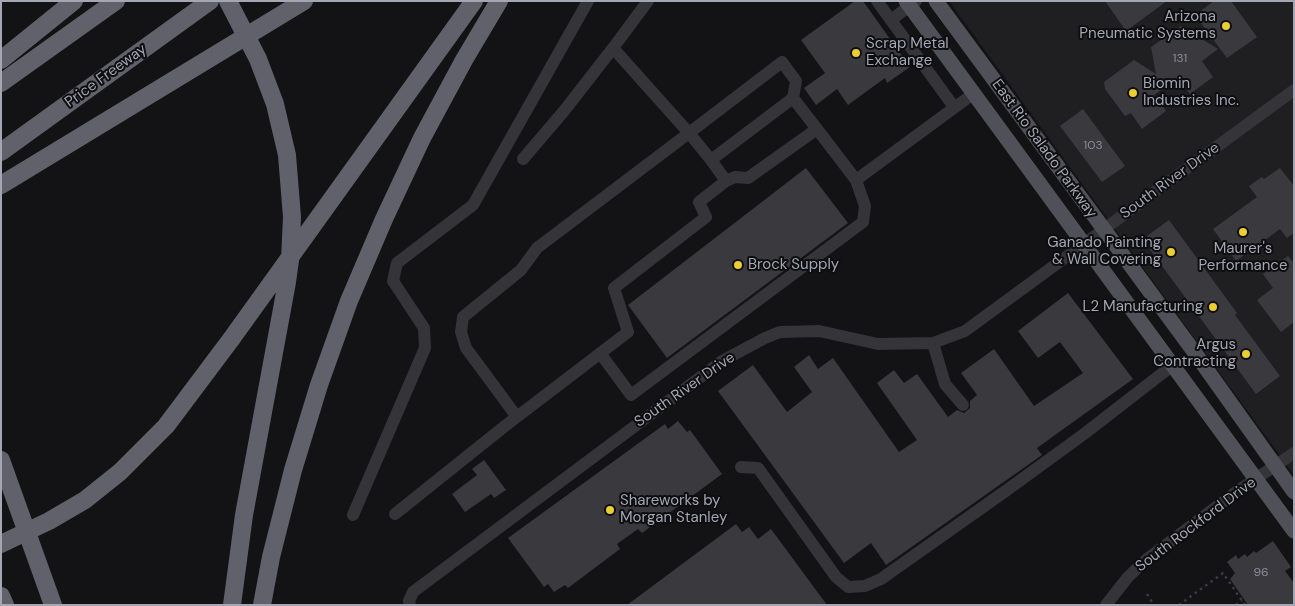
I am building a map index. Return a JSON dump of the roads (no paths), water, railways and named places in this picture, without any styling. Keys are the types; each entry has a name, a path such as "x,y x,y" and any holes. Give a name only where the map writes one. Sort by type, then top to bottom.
{"highway":[{"path":"1,60 74,1"},
{"path":"1,82 116,1"},
{"name":"Price Freeway","path":"1,152 210,1"},
{"path":"228,1 258,59 275,104 286,156 292,217 287,282 248,489 232,605"},
{"path":"1,185 304,1"},
{"path":"1,544 29,532 72,508 120,472 155,439 232,338 474,1"},
{"path":"262,605 271,557 293,470 319,386 353,293 384,219 422,138 464,60 499,1"},
{"path":"1,460 53,605"},
{"path":"1,596 5,605"}],"main road":[{"name":"East Rio Salado Parkway","path":"936,1 1195,353 1294,492"},
{"name":"East Rio Salado Parkway","path":"911,3 974,94 1294,531"}],"street":[{"path":"353,515 425,348 424,328 393,281 397,263 473,205 588,1"},
{"path":"523,159 564,111 648,1"},
{"path":"877,1 954,107"},
{"path":"891,20 911,3"},
{"path":"612,48 690,133 726,181"},
{"path":"517,417 466,348 461,332 463,317 521,270 537,248 782,62 796,80 793,98 710,160"},
{"name":"South River Drive","path":"410,603 413,592 722,361 780,332 819,331 878,344 933,343 965,331 997,310 1084,243 1294,90"},
{"path":"856,180 974,94"},
{"path":"600,354 631,395 863,222 864,206 856,180 793,98"},
{"path":"395,514 628,332 614,288 706,218 699,202 735,176 748,178 817,128"},
{"path":"933,343 945,384 963,405"},
{"path":"741,467 758,468 836,577 848,587 865,586 881,579 1007,490 1084,434 1173,365"},
{"name":"South Rockford Drive","path":"1106,605 1128,577 1147,559 1236,492 1294,453"}],"place":[{"name":"Arizona Pneumatic Systems","path":"1226,26"},
{"name":"Scrap Metal Exchange","path":"856,53"},
{"name":"Biomin Industries Inc.","path":"1133,93"},
{"name":"Maurer's Performance","path":"1243,232"},
{"name":"Ganado Painting & Wall Covering","path":"1171,252"},
{"name":"Brock Supply","path":"738,265"},
{"name":"L2 Manufacturing","path":"1213,307"},
{"name":"Argus Contracting","path":"1246,354"},
{"name":"Shareworks by Morgan Stanley","path":"610,510"}]}
